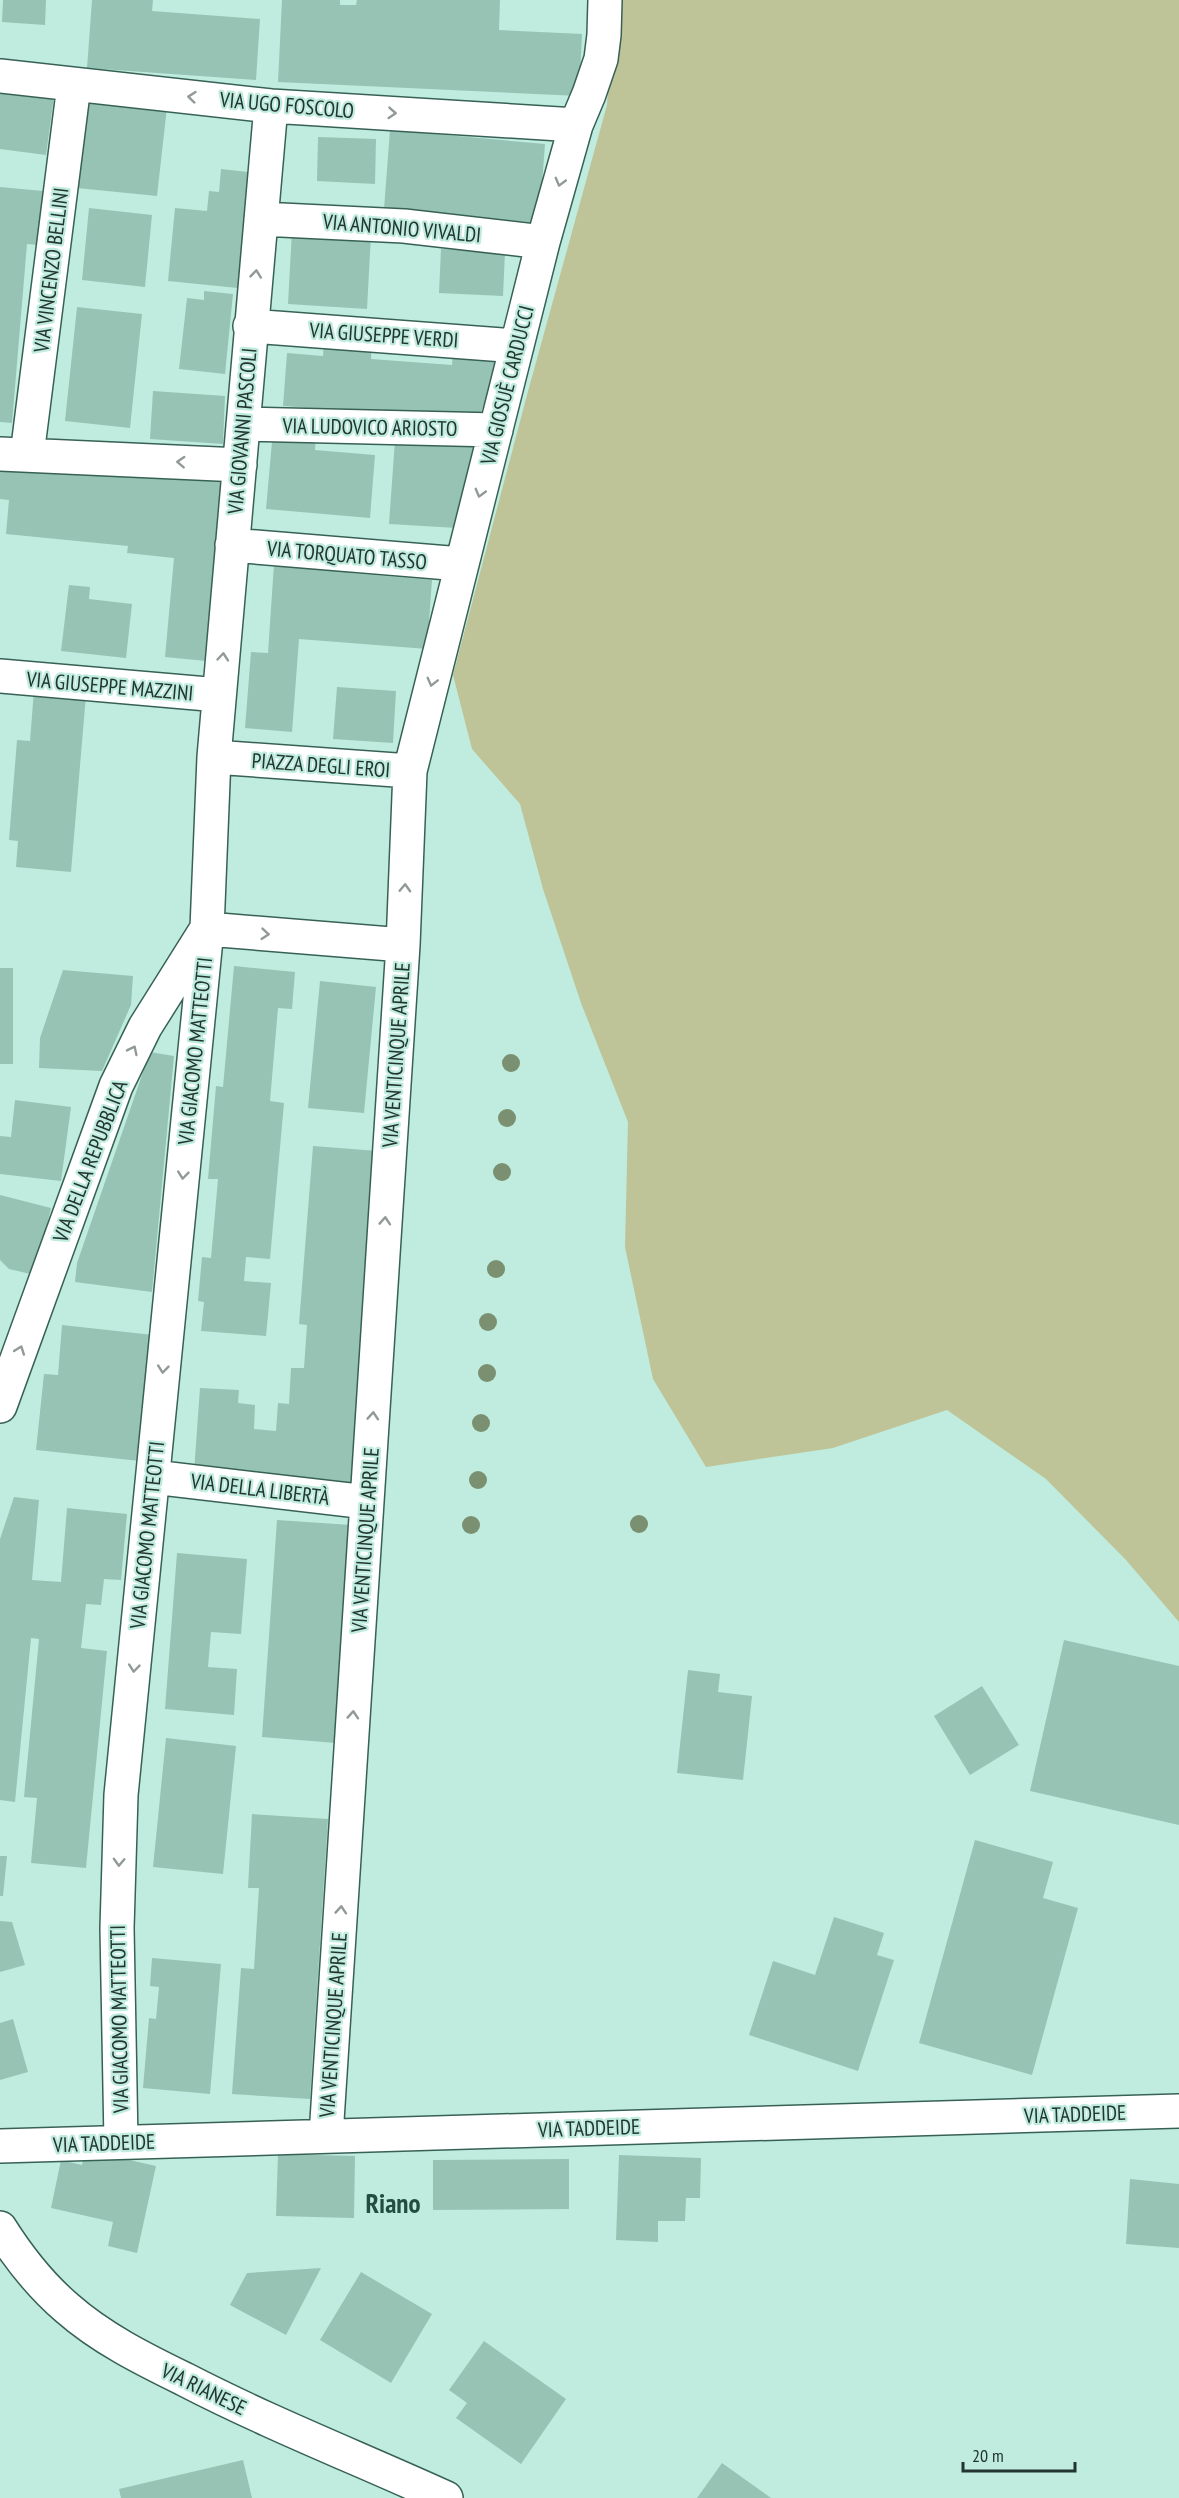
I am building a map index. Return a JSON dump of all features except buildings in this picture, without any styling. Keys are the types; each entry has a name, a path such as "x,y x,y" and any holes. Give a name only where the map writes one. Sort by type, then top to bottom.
{"street":[{"name":"VIA GIOSUÈ CARDUCCI","path":"410,771 543,242 576,125 601,59 605,0"},
{"name":"VIA UGO FOSCOLO","path":"0,76 271,106 576,125"},
{"name":"VIA VINCENZO BELLINI","path":"14,454 74,85"},
{"name":"VIA GIOVANNI PASCOLI","path":"214,757 271,106"},
{"name":"VIA ANTONIO VIVALDI","path":"261,219 404,226 543,242"},
{"name":"VIA GIUSEPPE VERDI","path":"250,326 517,346"},
{"name":"VIA LUDOVICO ARIOSTO","path":"243,424 496,430"},
{"path":"14,454 240,465"},
{"name":"VIA TORQUATO TASSO","path":"232,545 461,564"},
{"name":"VIA GIUSEPPE MAZZINI","path":"0,676 219,695"},
{"path":"214,757 207,929 403,945"},
{"name":"PIAZZA DEGLI EROI","path":"214,757 410,771 403,945"},
{"name":"VIA DELLA REPUBBLICA","path":"0,1406 116,1086 145,1027 207,929"},
{"name":"VIA GIACOMO MATTEOTTI","path":"121,2142 117,1928 120,1817 207,929"},
{"name":"VIA VENTICINQUE APRILE","path":"326,2136 403,945"},
{"name":"VIA DELLA LIBERTÀ","path":"153,1477 367,1502"},
{"name":"VIA TADDEIDE","path":"0,2146 1179,2111"},
{"name":"VIA RIANESE","path":"0,2228 27,2267 52,2295 81,2320 108,2338 219,2397 446,2498"}],"green space":[{"path":"613,0 1179,0 1179,1622 1126,1560 1046,1479 947,1410 833,1448 706,1467 653,1379 625,1247 628,1122 581,1003 543,889 520,804 472,749 453,675 607,105"}],"district":[{"name":"Riano","path":"393,2203"}]}
